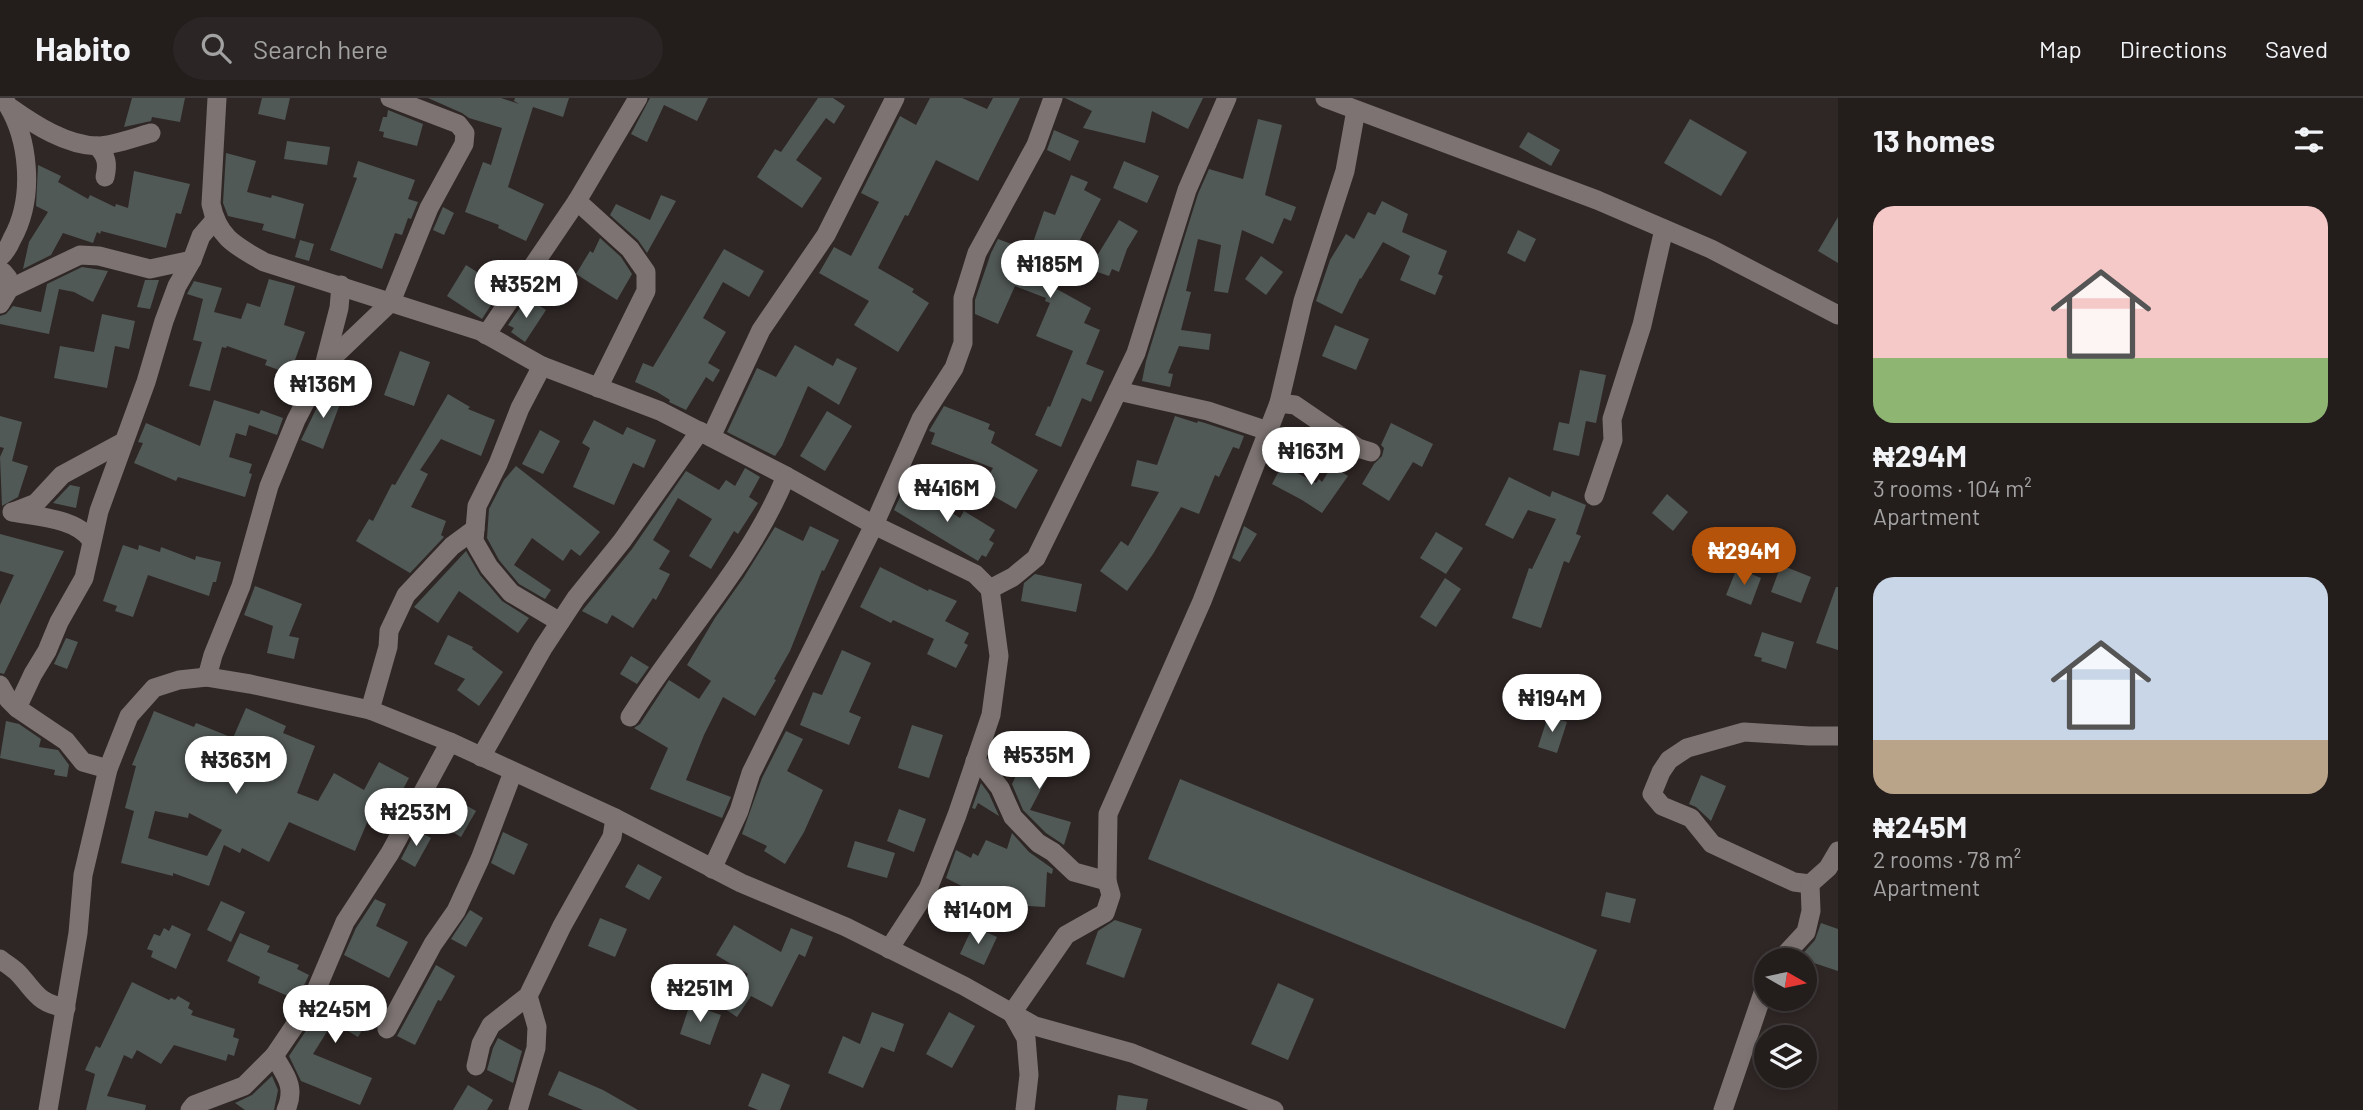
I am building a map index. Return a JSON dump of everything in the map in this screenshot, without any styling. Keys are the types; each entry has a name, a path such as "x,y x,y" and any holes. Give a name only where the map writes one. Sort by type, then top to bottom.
{"street":[{"path":"217,98 211,204 214,221 223,236 264,262 341,285 486,335 541,366 660,411 874,525 975,574 990,589 999,656 991,715 928,889 889,949"},
{"path":"324,366 391,302 429,208 464,144 465,133 458,124 417,102 390,98"},
{"path":"486,335 577,201 638,98"},
{"path":"481,757 542,648 576,598 706,434 761,330 826,235 895,98"},
{"path":"712,869 739,811 751,773 874,525 921,419 954,368 963,344 963,298 977,253 1035,145 1053,98"},
{"path":"990,589 1036,558 1118,391 1136,353 1187,190 1227,98"},
{"path":"1325,98 1584,195 1711,249 1838,316"},
{"path":"6,103 34,124 66,139 97,146 151,133"},
{"path":"0,257 18,228 27,186 19,130 6,103"},
{"path":"1012,1013 1066,935 1105,913 1111,895 1107,881 1108,814 1202,601 1279,403 1303,301 1345,172 1356,110"},
{"path":"97,146 104,152 108,164 105,177"},
{"path":"577,201 630,249 646,272 646,291 598,388"},
{"path":"17,708 84,578 99,511 146,382 177,286 192,260 201,236 214,221"},
{"path":"1594,496 1613,440 1612,419 1642,325 1664,229"},
{"path":"5,297 80,255 99,256 150,269 192,260"},
{"path":"0,271 8,278 5,297"},
{"path":"208,677 213,655 241,586 269,486 296,420 324,366 340,308 341,285"},
{"path":"541,366 477,506 474,541 489,567 511,593 560,622"},
{"path":"1118,391 1208,411 1268,431"},
{"path":"1279,403 1295,405 1358,448 1371,452"},
{"path":"6,510 36,503 62,475 123,442"},
{"path":"630,717 756,537 777,500 786,476"},
{"path":"6,510 71,524 85,531 91,540"},
{"path":"370,710 388,648 389,631 406,595 452,546 475,530"},
{"path":"48,1110 78,933 83,875 108,769 130,716 153,688 179,680 208,677 370,710 450,742 615,818 741,883 846,928 1035,1026 1132,1053 1274,1110"},
{"path":"0,685 17,708 66,741 83,761 108,769"},
{"path":"1838,736 1744,732 1687,748 1669,760 1652,794 1662,806 1691,818 1712,844 1794,882 1810,884 1828,868 1838,851"},
{"path":"190,1110 194,1105 244,1086 274,1056 312,1000 345,922 390,853 450,742"},
{"path":"975,761 1000,788 1013,817 1038,844 1053,852 1074,872 1107,881"},
{"path":"387,1029 433,944 456,911 480,859 513,772"},
{"path":"476,1066 481,1044 491,1025 528,996 568,915 612,837 615,818"},
{"path":"1791,948 1806,932 1811,911 1810,884"},
{"path":"0,959 17,972 40,1000 51,1006 66,1008"},
{"path":"518,1110 536,1048 537,1027 528,996"},
{"path":"1723,1110 1756,1012"},
{"path":"1012,1013 1026,1038 1029,1074 1025,1110"},
{"path":"274,1056 289,1081 292,1094 286,1110"}],"building":[{"path":"132,98 185,98 180,122 152,117 151,121 124,127"},
{"path":"262,98 290,98 285,120 258,114"},
{"path":"428,98 501,98 519,104 514,101 515,98 569,98 563,117 533,107 508,187 544,204 526,241 498,228 499,225 465,212 483,162 491,165 502,128 469,118"},
{"path":"650,98 708,98 697,121 664,105 647,142 631,134"},
{"path":"818,98 833,98 845,106 834,124 826,118 796,160 822,178 802,208 757,177 775,149 781,152"},
{"path":"930,98 962,98 987,109 993,98 1020,98 978,181 936,160 878,268 914,289 912,292 929,303 898,352 854,325 869,301 819,273 834,247 851,256 879,202 861,193 900,116 916,125"},
{"path":"1065,98 1203,98 1188,129 1152,111 1145,143 1083,128 1092,111"},
{"path":"388,110 423,124 417,146 383,137 384,132 379,131"},
{"path":"1258,119 1282,125 1265,195 1296,207 1291,221 1284,218 1273,244 1242,230 1228,293 1214,291 1221,245 1198,239 1186,291 1191,292 1181,330 1211,334 1209,350 1179,346 1168,373 1173,374 1170,387 1142,381 1198,194 1209,169 1243,179"},
{"path":"1690,119 1747,152 1721,196 1664,163"},
{"path":"1054,130 1079,141 1070,161 1047,150"},
{"path":"1528,132 1560,150 1551,166 1519,147"},
{"path":"287,141 330,147 327,165 284,159"},
{"path":"226,153 256,161 247,192 271,198 272,195 304,204 295,239 262,230 264,224 228,216 223,203"},
{"path":"358,161 415,180 408,199 418,202 402,235 395,233 382,269 330,250 357,178 353,177"},
{"path":"1124,161 1159,176 1147,203 1113,188"},
{"path":"38,165 61,176 58,182 88,199 90,195 115,207 116,204 128,208 134,171 190,184 181,214 176,213 166,248 101,231 100,234 97,232 93,243 63,233 51,255 23,269 29,242 48,212 36,206"},
{"path":"1071,175 1088,182 1084,190 1101,199 1055,288 1091,308 1084,323 1100,330 1086,364 1104,371 1091,402 1082,398 1061,447 1035,435 1048,406 1050,407 1073,351 1036,336 1050,303 1045,301 1046,298 1015,286 998,324 975,314 975,300 998,239 1030,251 1044,211 1055,215"},
{"path":"661,195 676,201 647,253 638,240 610,215 616,204 650,220"},
{"path":"1382,201 1408,214 1402,232 1447,251 1438,274 1443,276 1435,295 1400,280 1410,256 1383,242 1360,278 1342,314 1316,301 1330,260 1346,234 1354,239 1368,212 1375,215"},
{"path":"443,207 454,213 444,235 433,230"},
{"path":"1838,217 1838,263 1818,251"},
{"path":"1119,220 1138,231 1127,249 1119,272 1112,269 1109,276 1089,269"},
{"path":"1518,230 1536,239 1525,262 1507,253"},
{"path":"600,238 621,257 632,274 617,300 576,274 590,251 593,253"},
{"path":"300,240 314,244 309,261 295,257"},
{"path":"724,249 764,271 749,297 723,282 703,318 726,332 708,363 720,370 713,382 706,377 686,410 635,382 643,363 653,367"},
{"path":"1261,256 1283,272 1266,295 1245,279"},
{"path":"466,265 502,288 482,319 447,296"},
{"path":"82,267 108,271 93,302 74,292 59,289 49,334 0,324 0,316 13,306 41,312 47,284"},
{"path":"269,279 295,286 284,325 305,332 290,374 265,365 267,360 227,346 222,347 210,391 189,386 202,342 193,340 203,299 187,294 194,281 222,288 214,312 241,319 247,303 260,307"},
{"path":"145,280 159,280 150,309 137,307"},
{"path":"532,301 546,310 525,342 511,332 514,328 508,325 524,302 530,305"},
{"path":"102,314 135,321 129,349 115,346 107,388 54,378 60,346 94,352"},
{"path":"1335,325 1369,339 1356,370 1322,356"},
{"path":"795,345 833,366 837,358 857,368 839,405 808,386 775,456 727,432 757,368 776,377"},
{"path":"400,351 430,362 414,406 384,395"},
{"path":"1580,370 1606,375 1596,423 1586,421 1579,456 1553,450 1559,422 1569,424"},
{"path":"326,389 343,396 323,449 301,440"},
{"path":"448,394 470,407 468,409 495,420 481,456 441,439 420,470 428,474 411,507 446,521 441,535 444,537 410,573 356,541 369,519 373,521 392,484 395,485"},
{"path":"214,400 259,414 261,410 283,418 277,435 249,425 246,436 236,433 229,457 252,464 245,497 178,477 176,481 134,463 143,443 138,442 146,423 200,446"},
{"path":"944,406 990,424 988,429 995,432 991,443 1038,470 1016,509 981,489 993,468 931,444 935,433 929,431"},
{"path":"827,411 852,426 825,471 800,456"},
{"path":"0,416 22,422 12,461 28,466 18,497 2,506 0,457 4,448 0,447"},
{"path":"1175,416 1244,436 1239,449 1233,447 1219,477 1215,475 1199,514 1181,507 1127,591 1100,571 1121,541 1128,546 1159,492 1131,486 1137,460 1157,465"},
{"path":"594,420 623,435 627,427 656,440 644,468 633,463 614,505 573,487 590,448 582,443"},
{"path":"1391,423 1433,444 1422,467 1413,462 1389,501 1362,484 1382,456 1384,448 1381,445"},
{"path":"540,430 560,441 543,474 522,464"},
{"path":"1282,465 1316,483 1319,479 1322,482 1332,466 1348,476 1322,513 1272,484"},
{"path":"516,466 600,532 580,556 571,549 563,561 532,538 514,565 551,590 545,599 519,584 499,560 487,538 489,509 504,480"},
{"path":"745,468 760,477 749,497 758,503 738,534 734,531 711,569 689,556 712,519 678,498 653,540 670,551 659,569 670,574 656,600 653,598 633,628 612,615 607,624 582,611 632,549 686,471 719,490 726,480 735,486"},
{"path":"1509,477 1550,497 1552,491 1586,505 1576,534 1581,536 1569,563 1564,561 1541,628 1512,618 1529,568 1532,569 1556,519 1528,510 1513,539 1485,525"},
{"path":"906,484 960,518 964,511 995,530 989,540 994,543 986,557 982,555 978,561 894,510"},
{"path":"70,485 80,487 76,508 53,503"},
{"path":"1667,494 1688,512 1673,531 1652,513"},
{"path":"810,526 839,540 824,571 822,570 790,651 774,679 776,680 755,716 723,697 686,780 731,797 722,818 650,789 668,748 634,728 640,724 669,680 699,699 711,681 687,665 715,618 775,527 803,541"},
{"path":"1244,526 1257,534 1240,562 1232,558"},
{"path":"1708,530 1721,539 1703,564 1691,555"},
{"path":"1436,532 1463,548 1446,574 1420,558"},
{"path":"0,534 64,551 4,674 0,673 0,605 14,575 0,571"},
{"path":"123,545 138,550 139,545 160,552 161,547 195,560 196,556 221,562 216,582 213,582 209,596 148,575 133,617 115,611 117,606 103,601"},
{"path":"466,551 480,575 502,601 529,618 518,633 459,591 438,623 414,607"},
{"path":"1781,565 1811,577 1801,603 1771,592"},
{"path":"880,567 928,591 929,589 957,601 945,621 969,633 964,643 968,645 956,668 927,654 934,639 893,620 891,623 860,607"},
{"path":"1737,568 1761,578 1751,605 1726,595"},
{"path":"1035,574 1082,584 1076,612 1021,601 1024,583"},
{"path":"1445,578 1461,589 1436,627 1420,617"},
{"path":"255,586 302,604 289,636 299,638 294,659 267,653 273,626 244,615"},
{"path":"1838,587 1838,650 1816,643"},
{"path":"1762,632 1794,642 1786,669 1754,656"},
{"path":"448,635 473,647 472,649 503,672 479,706 457,690 465,679 434,664"},
{"path":"66,638 78,642 67,669 54,664"},
{"path":"842,650 871,663 849,712 861,717 849,745 800,725 813,692 822,695"},
{"path":"631,656 649,667 637,684 620,674"},
{"path":"246,708 286,726 283,733 315,746 297,793 318,801 334,773 364,790 379,762 409,778 391,812 375,804 355,851 289,822 269,862 242,848 240,853 224,845 209,886 173,873 173,876 121,863 134,811 125,808 136,766 132,765 154,711 194,727 196,723 233,738","holes":["155,811 188,818 189,813 222,830 207,856 148,838"]},
{"path":"1548,716 1567,722 1557,753 1538,747"},
{"path":"6,721 19,724 41,739 39,747 58,750 69,765 67,777 54,775 55,770 0,758"},
{"path":"912,725 943,735 929,778 898,768"},
{"path":"786,731 803,739 787,771 823,790 804,832 785,864 764,851 767,846 742,834 762,778"},
{"path":"1032,743 1058,757 1030,810 1071,822 1064,845 1046,833 1023,810 1012,784"},
{"path":"1701,775 1726,786 1711,821 1689,804"},
{"path":"1180,779 1597,950 1565,1029 1148,859"},
{"path":"981,783 999,816 978,803 975,809 972,808"},
{"path":"446,794 476,811 461,837 432,820"},
{"path":"899,809 926,819 914,852 887,841"},
{"path":"416,830 431,838 415,867 401,859"},
{"path":"503,832 528,844 514,875 491,863"},
{"path":"1012,833 1029,852 1053,869 1052,874 1047,872 1045,907 997,904 990,901 981,923 967,917 977,894 946,878 956,850 971,858 973,853 978,856 986,840 1007,849"},
{"path":"855,841 895,853 887,878 847,867"},
{"path":"638,864 662,877 649,900 625,887"},
{"path":"1606,892 1636,899 1630,923 1601,916"},
{"path":"375,899 386,904 376,926 408,942 389,978 344,955 356,928"},
{"path":"221,901 245,912 231,942 207,930"},
{"path":"470,910 483,918 466,947 451,939"},
{"path":"600,918 627,929 615,957 588,946"},
{"path":"1115,920 1142,929 1124,978 1086,964 1098,931"},
{"path":"1821,923 1838,929 1838,971 1817,964 1817,948 1808,948 1815,940"},
{"path":"172,925 191,934 176,969 151,957 153,951 147,949 154,934 160,936 164,928 169,931"},
{"path":"734,925 781,952 791,928 813,937 805,957 799,954 772,1007 751,996 737,1017 725,1009 748,974 716,955"},
{"path":"973,926 997,937 984,965 960,954"},
{"path":"240,933 270,946 267,952 299,965 297,969 309,975 297,1000 258,983 260,977 227,961"},
{"path":"436,965 455,976 441,1001 438,1000 415,1045 397,1036"},
{"path":"132,982 169,1000 175,1000 178,996 190,1003 188,1008 193,1011 191,1015 235,1029 233,1037 239,1039 234,1056 228,1054 226,1061 174,1045 161,1064 137,1050 132,1059 124,1055 107,1096 146,1105 145,1110 86,1110 95,1074 85,1070 96,1046 100,1048"},
{"path":"1278,983 1314,999 1288,1060 1251,1044"},
{"path":"331,986 348,995 352,988 384,1008 376,1025 368,1020 358,1037 333,1022 313,1054 372,1078 360,1105 301,1081 289,1056 322,1007"},
{"path":"690,1004 721,1015 710,1045 680,1034"},
{"path":"872,1012 904,1024 894,1052 881,1047 863,1088 828,1073 843,1036 860,1044"},
{"path":"949,1012 975,1026 952,1068 926,1054"},
{"path":"498,1038 522,1051 513,1083 487,1070"},
{"path":"559,1071 603,1090 638,1110 583,1110 548,1095"},
{"path":"762,1073 790,1085 780,1110 758,1110 748,1106"},
{"path":"272,1076 278,1090 274,1110 245,1110 235,1103 252,1095"},
{"path":"468,1085 493,1100 487,1110 453,1110"},
{"path":"1118,1095 1148,1099 1146,1110 1116,1110"}]}
